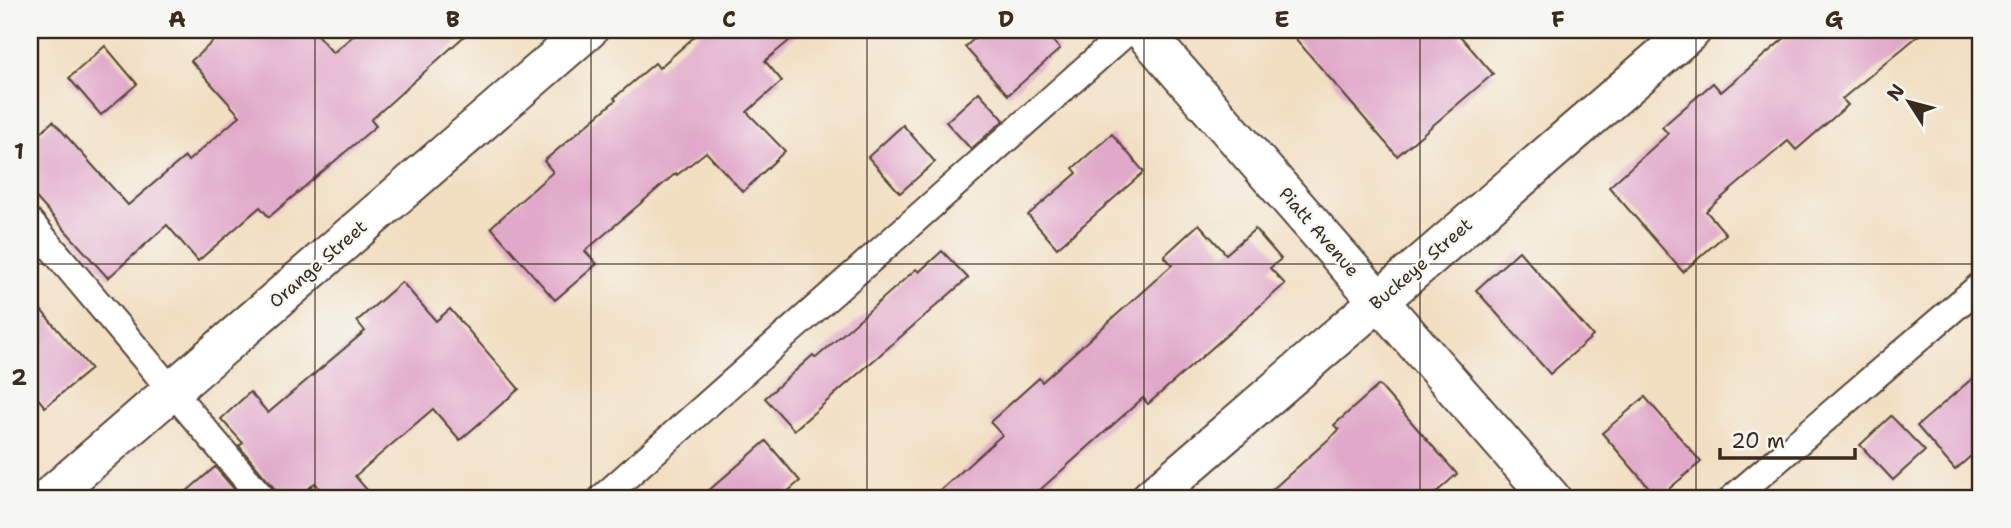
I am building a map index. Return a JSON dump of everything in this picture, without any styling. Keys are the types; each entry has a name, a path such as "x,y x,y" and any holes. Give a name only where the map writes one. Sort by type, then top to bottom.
{"street":[{"name":"Orange Street","path":"48,498 588,30"},
{"name":"Piatt Avenue","path":"1142,30 1551,498"},
{"name":"Buckeye Street","path":"1151,498 1692,30"}],"lane":[{"path":"602,498 1129,30"},
{"path":"30,222 50,242 171,392 262,498"},
{"path":"1733,498 1981,285"}],"building":[{"path":"226,30 313,30 333,53 360,30 471,30 371,120 376,126 269,217 260,207 198,261 167,225 108,278 30,191 30,143 53,121 128,205 185,157 188,161 240,116 191,61"},
{"path":"702,30 802,30 765,61 782,81 747,112 785,151 743,192 706,152 677,175 676,173 585,251 597,264 555,300 491,227 553,172 544,161 655,63 659,68"},
{"path":"984,30 1043,30 1060,49 1008,95 965,47"},
{"path":"1288,30 1455,30 1493,74 1397,156"},
{"path":"1794,30 1925,30 1842,99 1848,105 1796,150 1788,141 1706,211 1726,234 1683,272 1609,187 1668,134 1662,127 1713,83 1721,92"},
{"path":"105,46 137,84 101,115 69,78"},
{"path":"979,92 1004,120 971,149 946,122"},
{"path":"903,125 935,162 900,193 868,157"},
{"path":"1112,134 1144,172 1057,248 1028,215 1077,173 1073,168"},
{"path":"1199,224 1226,254 1255,229 1281,259 1270,268 1285,284 1148,404 1143,398 1031,498 932,498 1002,435 990,422 1039,378 1042,382 1172,265 1164,256"},
{"path":"942,251 968,278 794,430 765,398 813,355 816,358 916,269 919,272"},
{"path":"1519,251 1593,336 1550,374 1476,290"},
{"path":"402,282 436,321 450,309 519,389 460,440 433,409 355,476 374,498 328,498 315,483 298,498 277,498 274,488 239,446 243,443 221,419 250,392 268,413 365,331 357,321"},
{"path":"30,297 91,369 45,407 30,389"},
{"path":"1981,371 1981,447 1955,470 1917,426"},
{"path":"1379,385 1457,474 1430,498 1263,498 1339,430 1334,425"},
{"path":"1645,397 1701,462 1658,498 1602,433"},
{"path":"1891,416 1925,451 1893,480 1860,445"},
{"path":"766,441 800,481 780,498 700,498"},
{"path":"215,467 242,498 179,498"}]}
